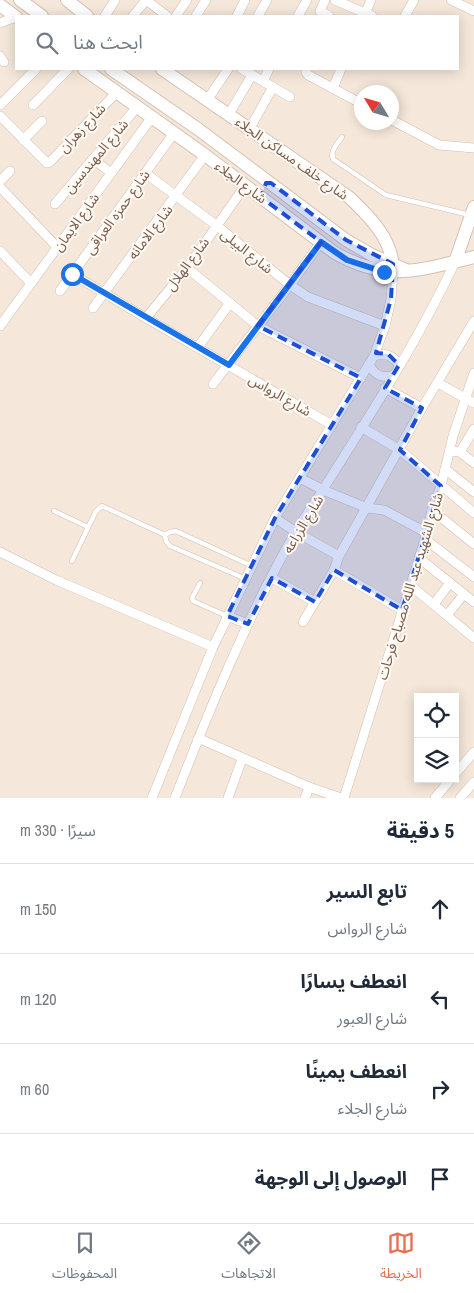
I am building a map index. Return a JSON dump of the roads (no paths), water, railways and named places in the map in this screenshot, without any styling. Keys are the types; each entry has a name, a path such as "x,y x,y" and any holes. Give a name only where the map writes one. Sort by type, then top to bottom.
{"street":[{"path":"67,0 86,15"},
{"path":"106,15 115,0"},
{"path":"177,15 186,0"},
{"path":"197,15 206,0"},
{"path":"237,15 245,0"},
{"path":"259,15 267,0"},
{"path":"299,15 307,0"},
{"path":"325,0 320,11 326,15"},
{"path":"335,0 367,15 371,0"},
{"path":"406,15 414,0"},
{"path":"451,0 471,6"},
{"path":"134,15 149,1 166,15"},
{"path":"26,2 41,15"},
{"path":"0,5 15,16"},
{"path":"0,23 15,17"},
{"path":"0,105 35,70"},
{"path":"33,105 67,70"},
{"name":"شارع الجلاء","path":"85,70 205,155 347,260 375,270 393,268 408,271 474,258"},
{"name":"شارع الجلاء","path":"114,70 243,161 346,240 393,268"},
{"name":"شارع خلف مساكن الجلاء","path":"164,70 350,198 381,232 389,248 393,268"},
{"path":"208,99 227,70"},
{"path":"244,70 290,97"},
{"path":"263,81 268,70"},
{"path":"306,70 308,75 354,100"},
{"path":"333,88 341,70"},
{"path":"229,114 252,75"},
{"path":"250,128 273,87"},
{"name":"شارع زهران","path":"23,140 47,162 50,162 116,92"},
{"name":"شارع المهندسين","path":"55,204 137,107"},
{"name":"شارع الايمان","path":"2,319 31,283 152,117"},
{"path":"1,120 23,140 42,121"},
{"path":"399,124 439,145 474,148"},
{"name":"شارع حمزه العراقى","path":"60,291 174,133"},
{"name":"شارع الامانه","path":"93,308 205,155"},
{"path":"93,159 111,173"},
{"path":"232,175 238,175 242,172 244,167 243,161"},
{"path":"0,181 10,171"},
{"name":"شارع البيلى","path":"145,173 216,225 290,285 319,302 385,326"},
{"path":"261,197 262,187 271,183"},
{"name":"شارع الهلال","path":"146,318 187,268 245,186"},
{"path":"0,187 57,247"},
{"path":"455,262 472,211"},
{"path":"213,384 321,242"},
{"path":"0,251 31,283"},
{"name":"شارع الزراعه","path":"175,798 198,738 248,624 296,532 435,304 455,262"},
{"path":"187,268 258,326 361,378"},
{"name":"شارع الزراعه","path":"152,798 213,647 275,518 371,360 385,326 391,299 393,268"},
{"name":"شارع الرواس","path":"72,274 332,425"},
{"path":"198,347 230,303"},
{"path":"303,622 334,570 339,556 422,408 474,321"},
{"path":"392,376 385,378 378,376 372,371 371,360 381,353 388,354 395,359 398,366"},
{"name":"شارع الشهيد عبد الله مصباح فرحات","path":"342,798 426,536 453,436 470,401 474,373"},
{"path":"438,383 470,401"},
{"path":"385,388 422,408"},
{"path":"361,427 400,450 474,514"},
{"path":"460,452 470,443 474,429"},
{"path":"450,452 460,452 474,463"},
{"path":"444,469 474,492"},
{"path":"300,478 323,490 367,508 384,510 426,536 474,577"},
{"path":"432,510 474,544"},
{"path":"275,518 339,556"},
{"path":"0,552 56,580 213,647"},
{"path":"419,558 474,602"},
{"path":"334,570 402,610"},
{"path":"272,578 315,602"},
{"path":"434,604 450,583"},
{"path":"410,585 474,638"},
{"path":"447,615 464,594"},
{"path":"227,616 248,624"},
{"path":"198,738 309,787 342,798"},
{"path":"459,769 474,752"},
{"path":"228,798 242,759"},
{"path":"460,798 474,782"},
{"path":"435,798 448,783"},
{"path":"306,798 309,787"}],"lane":[{"path":"342,137 333,150 333,159 380,191 393,197 472,211"},
{"path":"72,561 97,509 102,506 165,535"},
{"path":"54,511 88,527"},
{"path":"165,535 176,531 252,566"},
{"path":"165,535 166,541 170,546 246,579"},
{"path":"200,583 192,598 193,601 227,616"}]}
